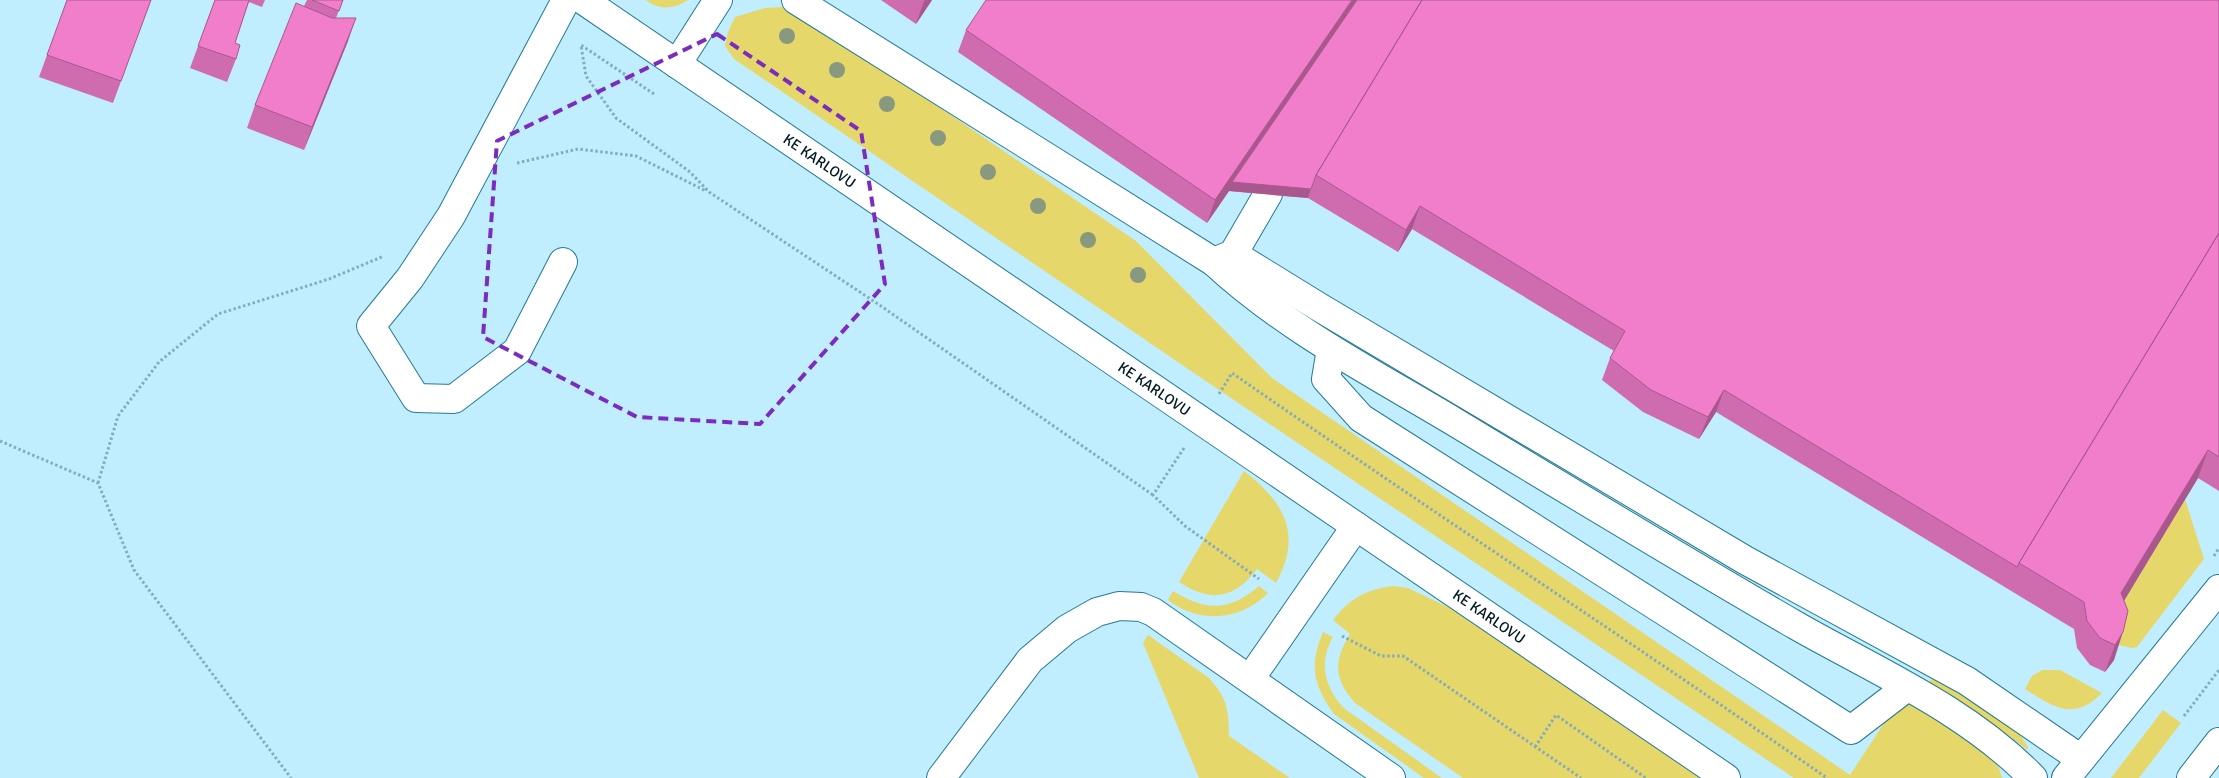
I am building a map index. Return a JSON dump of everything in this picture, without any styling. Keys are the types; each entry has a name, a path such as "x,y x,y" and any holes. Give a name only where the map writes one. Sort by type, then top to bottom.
{"street":[{"path":"563,262 516,351 454,400 416,398 371,326 410,278 451,216 566,0"},
{"name":"KE KARLOVU","path":"583,0 1726,778"},
{"path":"676,64 718,0"},
{"path":"796,0 1223,258 1335,317 1752,564 1967,681 2073,769 2219,589"},
{"path":"1223,258 1268,194"},
{"path":"1223,258 1240,286 1331,349 1796,626 1907,687 1978,729 2012,756 2033,778"},
{"path":"1331,349 1326,379 1361,418 1851,730 1907,687"},
{"path":"1250,679 1356,526"},
{"path":"941,778 1030,660 1066,629 1097,612 1119,606 1140,607 1153,612 1391,778"},
{"path":"2192,778 2219,742"}],"path":[{"path":"654,94 581,45 586,76 616,118 690,172 709,192 878,304 1153,495"},
{"path":"0,441 98,483 134,570 291,778"},
{"path":"1342,636 1381,656 1403,656 1581,778"},
{"path":"2184,716 2219,670"},
{"path":"1535,746 1556,715 1646,778"}],"highlighted area":[{"path":"717,34 861,131 885,284 760,424 637,417 483,337 497,141"}],"shaded area":[{"path":"646,0 688,0 667,8 656,6"},
{"path":"783,7 804,15 1136,241 1272,378 1850,775 1892,711 1902,702 1910,703 1987,750 1999,768 2002,778 1794,778 1191,371 734,59 725,46 728,32 735,17 765,8"},
{"path":"1244,471 1270,495 1279,507 1285,520 1288,534 1288,549 1284,565 1276,583 1257,569 1240,587 1231,592 1212,595 1191,589 1179,582"},
{"path":"2185,499 2204,559 2137,647 2132,648 2118,645 2112,621"},
{"path":"1259,586 1268,593 1257,602 1233,614 1220,616 1206,616 1193,613 1180,608 1168,600 1173,591 1196,602 1217,606 1238,601"},
{"path":"1384,587 1408,588 1450,608 1701,778 1463,778 1355,703 1343,686 1340,678 1338,670 1341,653 1350,634 1333,620 1345,606 1359,596"},
{"path":"1323,632 1333,637 1328,647 1325,666 1328,684 1338,701 1345,709 1442,778 1424,778 1334,714 1321,693 1315,674 1316,655"},
{"path":"1148,635 1209,678 1215,685 1226,705 1229,736 1290,778 1199,778 1143,643"},
{"path":"2042,670 2060,670 2102,693 2092,702 2082,707 2064,709 2054,706 2025,689 2032,676"},
{"path":"1934,678 2016,729 2028,747 2027,750 2011,737 1934,691 1929,685 1930,681"},
{"path":"2163,710 2181,723 2139,778 2111,778"}],"building":[{"path":"67,0 151,0 121,81 47,55"},
{"path":"215,0 249,0 235,43 240,45 236,59 198,46"},
{"path":"312,0 343,0 339,11"},
{"path":"986,0 1352,0 1215,200 966,30"},
{"path":"1357,0 1422,0 1316,175 1311,189 1232,182"},
{"path":"1422,0 2219,0 2219,233 2017,567 1724,390 1708,417 1651,390 1610,358 1625,331 1420,206 1406,230 1316,175"},
{"path":"296,3 332,18 356,18 312,127 255,105"},
{"path":"2219,233 2219,457 2208,450 2121,593 2128,611 2123,632 2115,645 2100,638 2087,621 2084,602 2019,563"}]}
